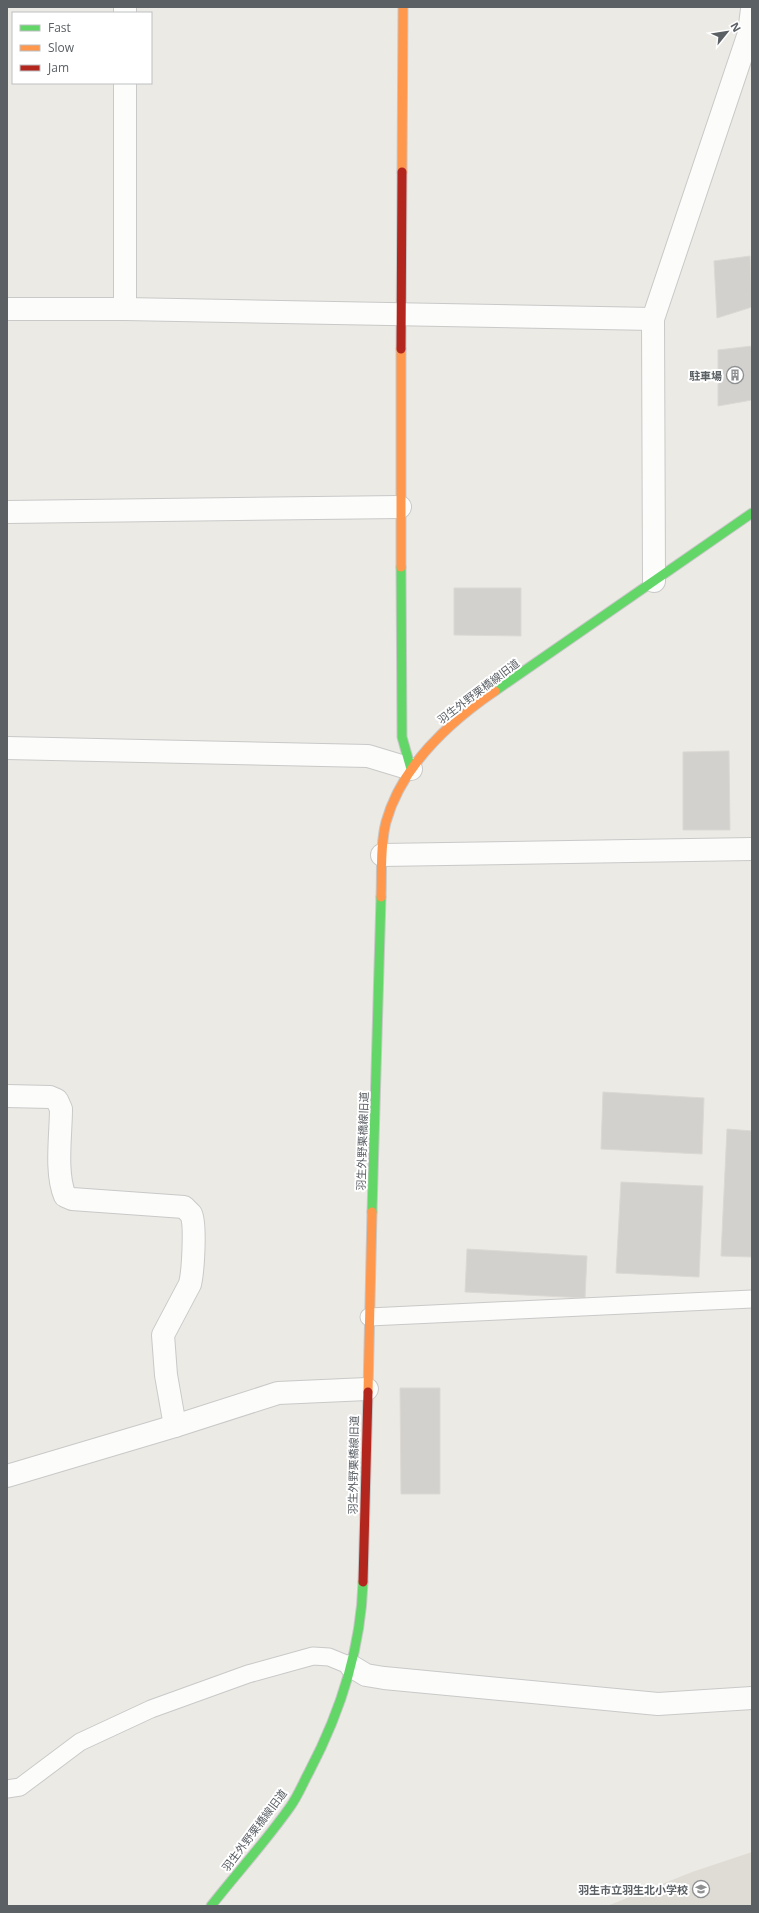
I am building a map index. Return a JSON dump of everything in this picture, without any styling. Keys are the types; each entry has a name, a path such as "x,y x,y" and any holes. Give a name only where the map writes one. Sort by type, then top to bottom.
{"street":[{"path":"403,7 400,507 402,737 411,769"},
{"path":"654,581 653,319 749,33 752,9"},
{"path":"125,84 125,309"},
{"path":"7,309 125,309 653,319"},
{"path":"7,512 400,507"},
{"name":"羽生外野栗橋線旧道","path":"211,1906 291,1806 334,1719 351,1666 362,1602 382,855 386,823 394,799 411,769 445,730 479,702 752,513"},
{"path":"7,748 368,756 411,769"},
{"path":"382,855 752,848"},
{"path":"7,1096 50,1097 57,1100 61,1109 61,1188 65,1196 72,1199 184,1207 191,1214 194,1223 192,1275 190,1284 163,1335 166,1375 175,1426"},
{"path":"7,1476 175,1426 278,1393 367,1390"},
{"path":"351,1666 366,1675 384,1678 658,1704 752,1698"}],"lane":[{"path":"369,1318 752,1299"},
{"path":"7,1789 20,1787 80,1742 158,1706 248,1674 313,1656 329,1657 351,1666"}],"shaded area":[{"name":"羽生市立羽生北小学校","path":"752,1852 752,1906 607,1906 692,1872"}],"building":[{"path":"750,256 752,307 717,318 714,261"},
{"name":"駐車場","path":"752,346 752,400 718,406 718,350"},
{"path":"454,588 521,588 521,636 454,635"},
{"path":"729,751 730,830 683,830 683,752"},
{"path":"603,1092 704,1098 702,1154 601,1149"},
{"path":"727,1129 752,1131 752,1257 721,1256"},
{"path":"621,1182 703,1186 699,1277 616,1273"},
{"path":"467,1249 587,1256 585,1298 465,1292"},
{"path":"400,1388 440,1388 440,1494 401,1494"}],"traffic: fast":[{"path":"495,691 752,513"},
{"path":"401,567 402,737 411,769"},
{"path":"372,1212 381,897"},
{"path":"211,1906 281,1820 298,1794 320,1750 347,1680 358,1631 363,1582"}],"traffic: slow":[{"path":"402,172 403,7"},
{"path":"401,349 401,567"},
{"path":"381,897 384,831 393,801 403,782 415,764 444,731 477,703 495,691"},
{"path":"368,1392 372,1212"}],"traffic: jam":[{"path":"401,349 402,172"},
{"path":"363,1582 368,1392"}],"place":[{"name":"駐車場","path":"735,375"},
{"name":"羽生市立羽生北小学校","path":"701,1889"}]}
